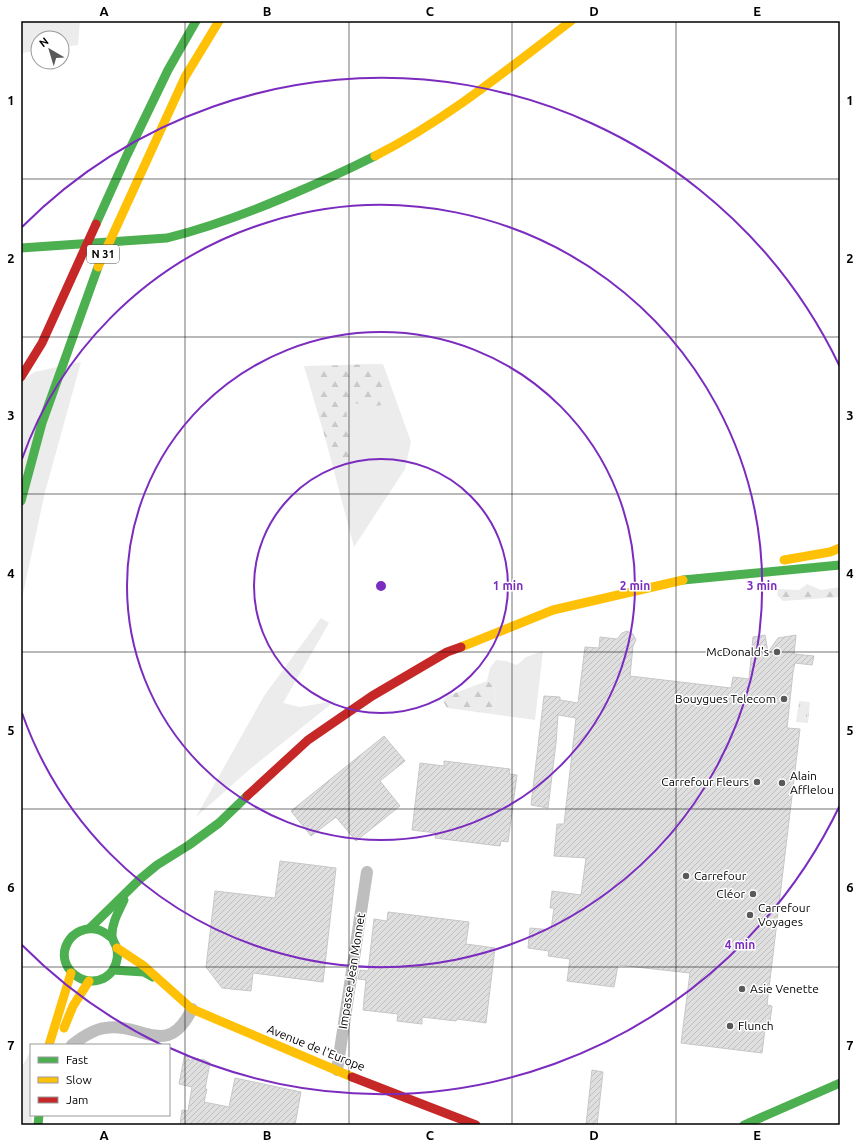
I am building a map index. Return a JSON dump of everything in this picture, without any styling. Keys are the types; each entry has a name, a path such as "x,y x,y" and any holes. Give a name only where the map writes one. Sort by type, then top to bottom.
{"main road":[{"name":"N 31","path":"68,308 127,155 168,70 196,21"},
{"name":"N 31","path":"21,501 42,423 100,261 185,77 219,21"},
{"path":"21,248 167,238 244,214 329,179 368,160 443,116 571,21"},
{"path":"21,377 42,343 127,155"},
{"path":"90,928 140,879 157,865 219,823 263,780 308,740 372,696 447,652 552,610 690,578 830,552 840,548"},
{"path":"690,578 840,565"},
{"path":"112,938 115,918 129,891"},
{"path":"90,928 106,932 112,938 117,948 118,959 113,970 102,979 89,981 79,979 71,973 66,965 64,957 67,944 74,934 82,929 90,928"},
{"name":"Avenue de l'Europe","path":"117,948 144,966 192,1009 337,1070 476,1125"},
{"path":"113,970 144,972 156,978"},
{"path":"49,1044 71,973"},
{"path":"60,1039 73,1006 89,981"},
{"path":"744,1125 840,1083"}],"street":[{"name":"Impasse Jean Monnet","path":"337,1070 367,872"},
{"path":"73,1044 80,1039 104,1028 119,1028 146,1034 165,1036 172,1034 178,1029 192,1009"}],"green space":[{"path":"21,21 80,21 78,45 70,46 70,30 30,30 30,52 21,53"},
{"path":"81,362 45,492 21,603 21,382 34,372"},
{"path":"372,364 382,376 385,405 373,406 347,402 346,412 353,442 348,466 326,441 320,419 317,394 321,366"},
{"path":"383,364 411,442 405,469 354,547 326,441 304,366"},
{"path":"807,584 821,590 840,587 839,597 783,601 777,595 778,589 799,590"},
{"path":"321,618 329,623 283,703 300,707 335,701 250,769 196,817 264,696"},
{"path":"543,651 535,720 492,714 496,696 494,688 487,681 490,668 496,660 506,661 517,665 526,657"},
{"path":"487,681 494,688 496,696 492,714 447,708 443,701 447,696"},
{"path":"799,701 810,702 808,723 796,722"},
{"path":"30,1053 30,1116 33,1125 21,1125 21,1068"}],"building":[{"path":"627,631 633,634 636,640 633,646 630,676 731,688 733,677 749,679 753,637 765,635 768,652 778,638 796,635 794,654 814,656 812,665 795,663 793,672 787,728 800,729 767,1005 772,1006 770,1022 766,1021 762,1053 681,1043 690,973 618,965 614,987 567,981 570,959 548,956 549,951 528,948 530,928 551,930 554,908 550,908 552,891 581,895 586,858 554,856 557,824 564,824 576,718 558,715 548,808 531,805 544,696 560,697 560,700 578,703 585,647 599,648 600,637 617,639 622,633"},
{"path":"384,736 405,761 380,781 400,806 356,841 336,817 311,836 291,811"},
{"path":"444,761 510,769 509,774 517,775 508,842 501,841 500,846 435,838 436,833 412,830 420,763 444,766"},
{"path":"280,861 336,868 323,982 253,973 251,991 222,988 206,967 215,891 275,898"},
{"path":"388,912 469,922 466,944 495,948 486,1023 457,1019 456,1021 422,1017 422,1024 397,1021 398,1014 363,1010 366,980 358,979 360,970 368,971 374,919 387,921"},
{"path":"185,1053 190,1061 194,1058 196,1060 198,1058 210,1063 204,1102 229,1107 235,1078 301,1092 295,1125 180,1125 182,1110 188,1111 192,1087 179,1084"},
{"path":"592,1070 603,1072 597,1125 586,1125"}],"traffic: fast":[{"path":"96,224 168,70 196,21"},
{"path":"21,248 167,238 254,210 318,183 375,156"},
{"path":"21,501 42,423 98,267"},
{"path":"683,580 840,565"},
{"path":"90,928 140,879 157,865 189,845 219,823 247,796"},
{"path":"112,938 101,931 89,929 80,931 73,936 65,951 65,959 68,968 83,980 90,981 95,981 106,977 113,970 116,964 117,949 112,938 112,930 124,900"},
{"path":"113,970 144,972 153,977"},
{"path":"744,1125 840,1083"},
{"path":"38,1125 39,1116"}],"traffic: slow":[{"path":"98,267 185,77 219,21"},
{"path":"375,156 401,142 452,110 571,21"},
{"path":"784,560 830,552 840,548"},
{"path":"461,647 553,610 683,580"},
{"path":"117,948 144,966 192,1009 352,1077"},
{"path":"49,1044 71,973"},
{"path":"64,1028 73,1006 89,981"}],"traffic: jam":[{"path":"21,377 42,343 96,224"},
{"path":"247,796 308,740 372,696 447,652 461,647"},
{"path":"352,1077 476,1125"}],"place":[{"name":"McDonald's","path":"777,652"},
{"name":"Bouygues Telecom","path":"784,699"},
{"name":"Carrefour Fleurs","path":"757,782"},
{"name":"Alain Afflelou","path":"782,783"},
{"name":"Carrefour","path":"686,876"},
{"name":"Cléor","path":"753,894"},
{"name":"Carrefour Voyages","path":"750,915"},
{"name":"Asie Venette","path":"742,989"},
{"name":"Flunch","path":"730,1026"}]}
